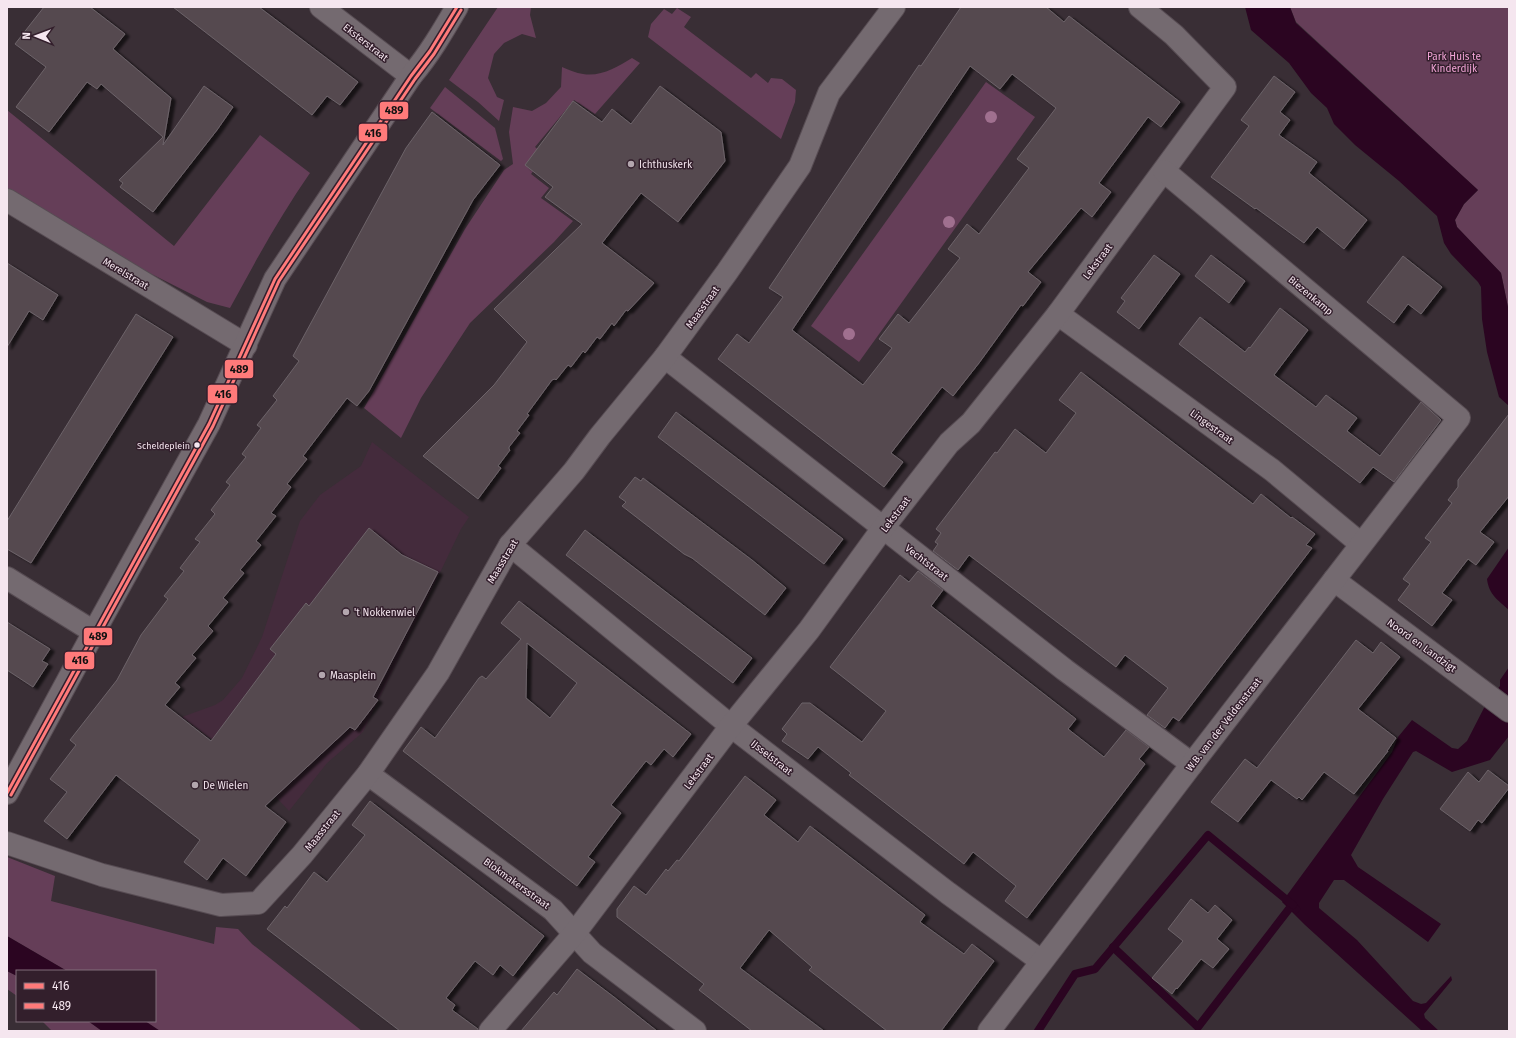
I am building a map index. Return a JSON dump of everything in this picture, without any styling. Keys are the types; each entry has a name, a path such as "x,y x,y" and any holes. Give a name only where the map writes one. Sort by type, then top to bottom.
{"street":[{"name":"Eksterstraat","path":"321,7 411,76"},
{"path":"7,793 209,424 275,279 411,76 439,38 457,7"},
{"name":"Maasstraat","path":"7,843 102,875 221,905 258,903 302,855 368,774 438,674 510,545 574,471 600,436 665,357 727,272 800,166 829,93 894,7"},
{"name":"Lekstraat","path":"490,1031 574,934 731,726 809,630 883,528 949,443 971,423 1058,314 1225,87 1174,35 1140,7"},
{"name":"Biezenkamp","path":"1164,171 1459,418"},
{"name":"Merelstraat","path":"7,200 246,345"},
{"name":"Lingestraat","path":"1058,314 1272,470 1361,544"},
{"name":"Vechtstraat","path":"665,357 1099,696 1192,764"},
{"name":"W.B. van der Veldenstraat","path":"990,1031 1041,961 1459,418"},
{"name":"IJsselstraat","path":"510,545 731,726 948,893 1041,961"},
{"path":"7,578 94,632"},
{"name":"Noord en Landzigt","path":"1334,580 1509,711"},
{"name":"Blokmakersstraat","path":"368,774 553,910 592,953 695,1031"}],"shaded area":[{"path":"1245,7 1290,7 1296,23 1478,190 1464,204 1455,220 1457,227 1501,273 1509,312 1509,406 1499,397 1487,352 1482,319 1481,287 1451,254 1444,243 1437,216 1399,181 1355,145 1334,124 1327,108 1311,93 1289,63 1251,30"},
{"name":"'t Nokkenwiel","path":"372,442 469,517 461,529 363,732 327,763 289,811 246,765 182,717 215,705 223,700 242,678 262,637 300,521 320,495 361,466"},
{"path":"1509,547 1509,610 1492,593 1487,579"},
{"path":"1509,667 1509,736 1490,760 1452,772 1416,751 1413,752 1383,799 1351,855 1358,867 1441,924 1428,942 1344,880 1334,880 1319,903 1319,908 1357,940 1413,1001 1421,1004 1426,1003 1451,976 1452,980 1424,1014 1425,1018 1439,1031 1422,1031 1305,925 1282,902 1392,752 1398,737 1412,720 1452,748 1458,749 1467,741 1485,706 1500,686 1500,680"},
{"path":"7,936 65,970 16,970 16,976 7,971"},
{"path":"89,1022 146,1022 160,1031 102,1031"}],"green space":[{"path":"498,7 531,7 530,15 536,38 522,34 504,43 494,54 488,78 497,97 504,100 499,121 478,102 449,80"},
{"name":"Park Huis te Kinderdijk","path":"1290,7 1509,7 1509,312 1501,273 1457,227 1455,220 1464,204 1478,190 1296,22"},
{"path":"677,8 691,17 684,27 751,78 756,73 768,83 771,78 782,79 796,90 795,102 781,139 648,37 651,24 664,9 672,14"},
{"path":"632,58 640,63 595,114 574,100 535,147 545,155 531,174 549,188 541,198 573,221 554,242 470,323 421,398 401,438 364,408 465,229 504,170 513,164 509,132 513,107 532,111 546,103 561,87 562,67 580,74 590,75 602,73 615,68"},
{"path":"986,82 1035,117 859,362 811,326"},
{"path":"445,87 495,128 503,159 501,161 430,108"},
{"path":"7,110 174,246 260,135 310,173 278,222 230,308 207,302 96,246 7,190"},
{"path":"7,857 55,876 51,901 214,944 216,927 238,929 252,944 362,1031 160,1031 146,1022 156,1022 156,970 65,970 7,936"},
{"path":"7,971 16,976 16,995 7,989"},
{"path":"43,1022 89,1022 102,1031 52,1031"}],"building":[{"path":"44,7 90,7 125,34 113,49 171,98 163,145 204,86 233,107 217,130 153,212 120,187 123,183 119,180 163,137 101,84 97,89 87,82 49,132 16,107 46,67 15,44"},
{"path":"173,7 259,7 358,82 340,105 327,96 312,115"},
{"path":"961,7 1046,7 1064,22 1069,16 1180,102 1161,127 1148,117 1099,183 1111,192 1092,217 1081,208 1028,272 1041,282 1023,306 1021,305 953,396 942,387 891,453 903,462 884,487 718,359 737,334 749,343 783,297 769,288 919,65 921,66","holes":["970,66 1000,89 1012,74 1056,108 1017,159 1029,168 979,234 967,224 948,249 960,258 909,323 898,314 879,339 892,348 863,385 792,330"]},
{"path":"1274,76 1295,92 1280,112 1290,120 1279,135 1317,162 1309,173 1367,220 1344,249 1317,227 1304,243 1211,177 1249,126 1241,120"},
{"path":"660,86 721,132 725,161 678,222 641,193 602,243 654,283 628,311 626,310 614,326 612,323 600,339 597,337 585,353 583,351 571,367 568,365 556,380 552,380 527,414 529,415 517,431 520,433 509,447 510,450 498,466 501,468 478,499 423,456 494,385 527,342 494,309 582,224 545,197 553,187 525,165 573,101 602,122 612,109 631,124"},
{"path":"432,112 500,165 473,200 369,391 357,406 347,398 303,456 307,459 287,484 291,487 271,513 276,516 256,541 261,545 240,570 244,573 223,598 228,602 208,626 213,631 192,655 196,658 175,683 180,687 165,705 211,741 276,654 270,649 306,603 309,606 369,528 402,555 438,572 373,697 378,700 355,730 350,727 265,806 286,822 246,876 223,858 207,880 184,862 200,840 116,775 67,839 44,821 67,792 50,779 76,745 70,740 117,680 141,635 168,599 164,596 184,571 180,568 200,542 195,539 215,514 211,510 230,485 226,482 246,457 242,454 261,428 257,425 277,400 273,396 299,361 293,356 406,148"},
{"path":"1154,255 1180,274 1139,329 1117,312 1125,301 1121,298"},
{"path":"1211,255 1245,281 1229,303 1195,276"},
{"path":"1403,256 1442,287 1421,314 1408,304 1394,323 1367,302"},
{"path":"7,263 58,295 43,320 29,311 7,347"},
{"path":"1280,308 1308,330 1274,375 1316,407 1326,395 1357,418 1347,431 1380,456 1421,402 1441,420 1394,482 1373,467 1360,483 1179,344 1200,317 1245,352 1249,347 1250,348"},
{"path":"136,314 173,337 31,563 7,549 7,521"},
{"path":"1081,372 1253,504 1261,494 1291,518 1292,517 1315,534 1306,545 1312,548 1179,721 1173,717 1165,728 1147,715 1168,688 1125,655 1116,667 969,555 958,570 933,551 938,544 935,542 941,533 936,529 995,452 997,453 1015,429 1046,453 1076,413 1059,400"},
{"path":"676,412 843,539 824,564 658,437"},
{"path":"1509,414 1509,496 1480,532 1494,542 1476,565 1468,559 1442,593 1452,600 1432,626 1398,600 1410,584 1403,579 1431,542 1425,538 1452,503 1448,500 1458,487 1458,480"},
{"path":"635,477 641,481 643,478 752,560 786,588 765,615 622,506 626,502 619,497"},
{"path":"585,530 752,658 733,683 566,555"},
{"path":"918,571 943,590 931,606 1076,719 1068,729 1104,757 1126,730 1149,747 1139,759 1145,764 1027,918 1005,901 1016,886 973,852 964,864 849,775 851,773 818,747 808,759 782,741 787,734 782,729 802,703 810,703 862,742 886,711 830,667 900,575 909,582"},
{"path":"519,601 691,734 673,757 664,749 651,765 646,761 611,805 621,813 588,857 595,862 577,886 403,751 421,727 435,738 479,678 482,676 486,679 521,639 501,623","holes":["527,643 577,683 550,718 526,698"]},
{"path":"7,622 50,649 42,661 48,664 33,687 7,670"},
{"path":"1356,640 1373,653 1381,642 1400,657 1358,709 1396,738 1388,751 1354,794 1324,772 1302,800 1299,797 1297,799 1271,780 1238,822 1211,802 1245,759 1257,768"},
{"path":"1488,770 1509,786 1509,788 1482,823 1478,820 1470,831 1440,809 1468,772 1479,782"},
{"path":"745,776 776,800 764,815 798,842 810,826 925,915 920,922 964,954 972,944 994,961 941,1031 887,1031 809,970 812,967 769,930 740,968 824,1031 752,1031 699,990 704,984 617,917 617,909 634,886 646,895 666,869 668,871 677,860 679,861"},
{"path":"370,801 544,936 513,976 500,965 493,975 475,961 446,998 455,1005 452,1010 478,1029 478,1031 400,1031 267,929 285,906 287,908 314,872 327,882 365,835 352,825"},
{"path":"1191,899 1208,913 1215,905 1232,920 1217,939 1229,949 1213,968 1201,959 1172,994 1152,978 1183,941 1168,929"},
{"path":"577,969 657,1031 521,1031 554,992 557,995"}],"waterway":[{"path":"1038,1031 1075,974 1095,969 1208,835 1293,905"},
{"path":"1113,947 1198,1027 1292,905 1296,909"}],"transit line":[{"name":"416","path":"7,793 209,424 275,279 411,76 430,51 457,7"},
{"name":"489","path":"11,795 213,426 279,281 415,79 434,54 461,10"}],"place":[{"name":"Ichthuskerk","path":"631,164"},
{"name":"Scheldeplein","path":"197,445"},
{"name":"'t Nokkenwiel","path":"346,612"},
{"name":"Maasplein","path":"322,675"},
{"name":"De Wielen","path":"195,785"}]}
